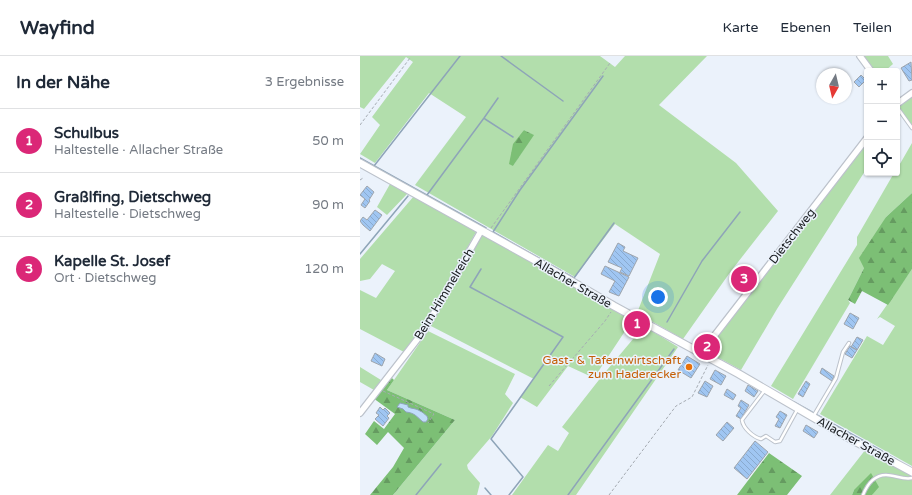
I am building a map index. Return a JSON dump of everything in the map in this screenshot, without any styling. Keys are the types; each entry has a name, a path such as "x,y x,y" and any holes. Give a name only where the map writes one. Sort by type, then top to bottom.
{"street":[{"path":"860,56 869,68"},
{"path":"900,102 912,93"},
{"name":"Dietschweg","path":"704,355 865,140"},
{"name":"Allacher Straße","path":"360,163 912,472"},
{"name":"Beim Himmelreich","path":"360,413 423,332 484,232"}],"lane":[{"path":"900,111 912,128"},
{"path":"812,417 836,378 844,352 849,343"},
{"path":"765,390 742,420 743,426 757,438 761,439 766,436 777,442 780,441 798,409"},
{"path":"863,495 867,486 878,477 887,475 904,479 912,478"}],"path":[{"path":"360,125 410,58"},
{"path":"484,232 610,63"},
{"path":"549,386 605,322 614,306"},
{"path":"610,495 676,406 692,397 708,364 704,355"},
{"path":"379,389 434,414 428,424"}],"green space":[{"path":"360,56 600,56 615,67 625,56 707,56 659,105 736,163 778,211 731,271 683,339 637,313 660,254 615,224 575,277 415,185 466,117 429,93 375,163 360,154 380,125 372,117 413,62 406,57 364,109 360,107","holes":["524,130 533,135 513,166"]},
{"path":"862,56 888,56 893,64 888,68 872,68"},
{"path":"912,96 912,124 910,124 900,109 900,105"},
{"path":"524,130 534,135 513,166 509,164 513,144"},
{"path":"912,143 912,193 886,217 864,268 848,300 850,303 793,399 771,386 857,245 857,237 892,176 900,176 900,164"},
{"path":"864,145 864,173 777,309 741,370 706,351"},
{"path":"390,184 408,193 387,215 377,207"},
{"path":"912,193 912,269 888,305 862,291 855,304 848,300 864,268 859,258 886,217"},
{"path":"414,196 476,232 421,331 404,352 360,329 360,290 376,298 395,271 382,264 370,279 360,281 360,259"},
{"path":"482,235 614,306 633,319 594,378 568,366 537,407 520,397 534,379 429,325"},
{"path":"912,269 912,466 820,414 867,336 883,345 895,326 880,317 877,319"},
{"path":"644,326 678,347 576,495 512,495 548,445 558,451 569,433 562,427"},
{"path":"428,331 515,374 505,394 513,403 492,436 467,465 468,469 480,483 477,495 393,495 455,420 387,390"},
{"path":"360,367 381,380 374,390 360,382"},
{"path":"389,375 394,380 387,390 455,420 393,495 370,495 393,467 404,448 388,432 377,445 365,434 374,421 384,429 395,414 373,398"},
{"path":"866,449 912,475 912,495 872,495 873,492 854,490 852,495 830,495"},
{"path":"769,453 802,476 787,495 737,495"},
{"path":"871,473 879,487 872,495 852,495 854,490"}],"water":[{"path":"400,403 417,409 427,416 428,419 426,422 423,422 414,414 397,407"}],"building":[{"path":"911,62 912,80 909,81 901,68"},
{"path":"861,75 864,78 864,82 859,87 854,82"},
{"path":"367,186 374,192 365,208 361,205 365,199 360,195"},
{"path":"375,210 382,215 370,231 360,221 363,217 367,220"},
{"path":"618,243 625,247 623,251 638,258 629,276 620,272 622,268 608,262"},
{"path":"605,266 629,277 619,296 609,292 615,281 601,274"},
{"path":"850,313 859,318 853,329 844,324"},
{"path":"857,337 863,340 857,350 851,347"},
{"path":"850,346 857,350 852,358 845,354"},
{"path":"375,353 385,359 382,366 371,361"},
{"name":"Gast- & Tafernwirtschaft zum Haderecker","path":"687,356 700,364 691,378 678,370"},
{"path":"822,368 834,376 832,381 820,373"},
{"path":"715,370 726,376 721,385 710,379"},
{"path":"705,381 713,386 707,397 698,393"},
{"path":"806,381 810,384 803,397 798,394"},
{"path":"748,385 758,391 754,397 745,391"},
{"path":"727,389 736,395 733,400 724,395"},
{"path":"741,400 749,405 741,419 736,416 741,408 738,406"},
{"path":"380,407 383,410 385,408 390,413 387,416 389,418 383,426 375,419 379,415 376,413"},
{"path":"780,411 787,415 780,428 775,426 779,419 776,417"},
{"path":"727,422 734,428 723,441 716,435"},
{"path":"806,425 818,432 814,438 803,431"},
{"path":"755,441 768,452 747,479 734,468"}],"waterway":[{"path":"374,166 460,56"},
{"path":"501,56 563,101"},
{"path":"603,76 520,190 493,232 574,278 614,223"},
{"path":"427,195 498,98"},
{"path":"485,119 513,137"},
{"path":"360,158 486,228"},
{"path":"360,254 408,196"},
{"path":"667,322 702,261 740,212"},
{"path":"481,269 470,287 563,337 491,439 523,477 509,495"},
{"path":"568,495 674,349"},
{"path":"794,402 812,412"},
{"path":"817,415 882,451"},
{"path":"885,453 897,460"},
{"path":"416,495 441,464"},
{"path":"485,488 491,495"}],"place":[{"name":"Kapelle St. Josef","path":"744,279"},
{"name":"Schulbus","path":"637,324"},
{"name":"Graßlfing, Dietschweg","path":"707,347"},
{"name":"Gast- & Tafernwirtschaft zum Haderecker","path":"689,367"}]}
